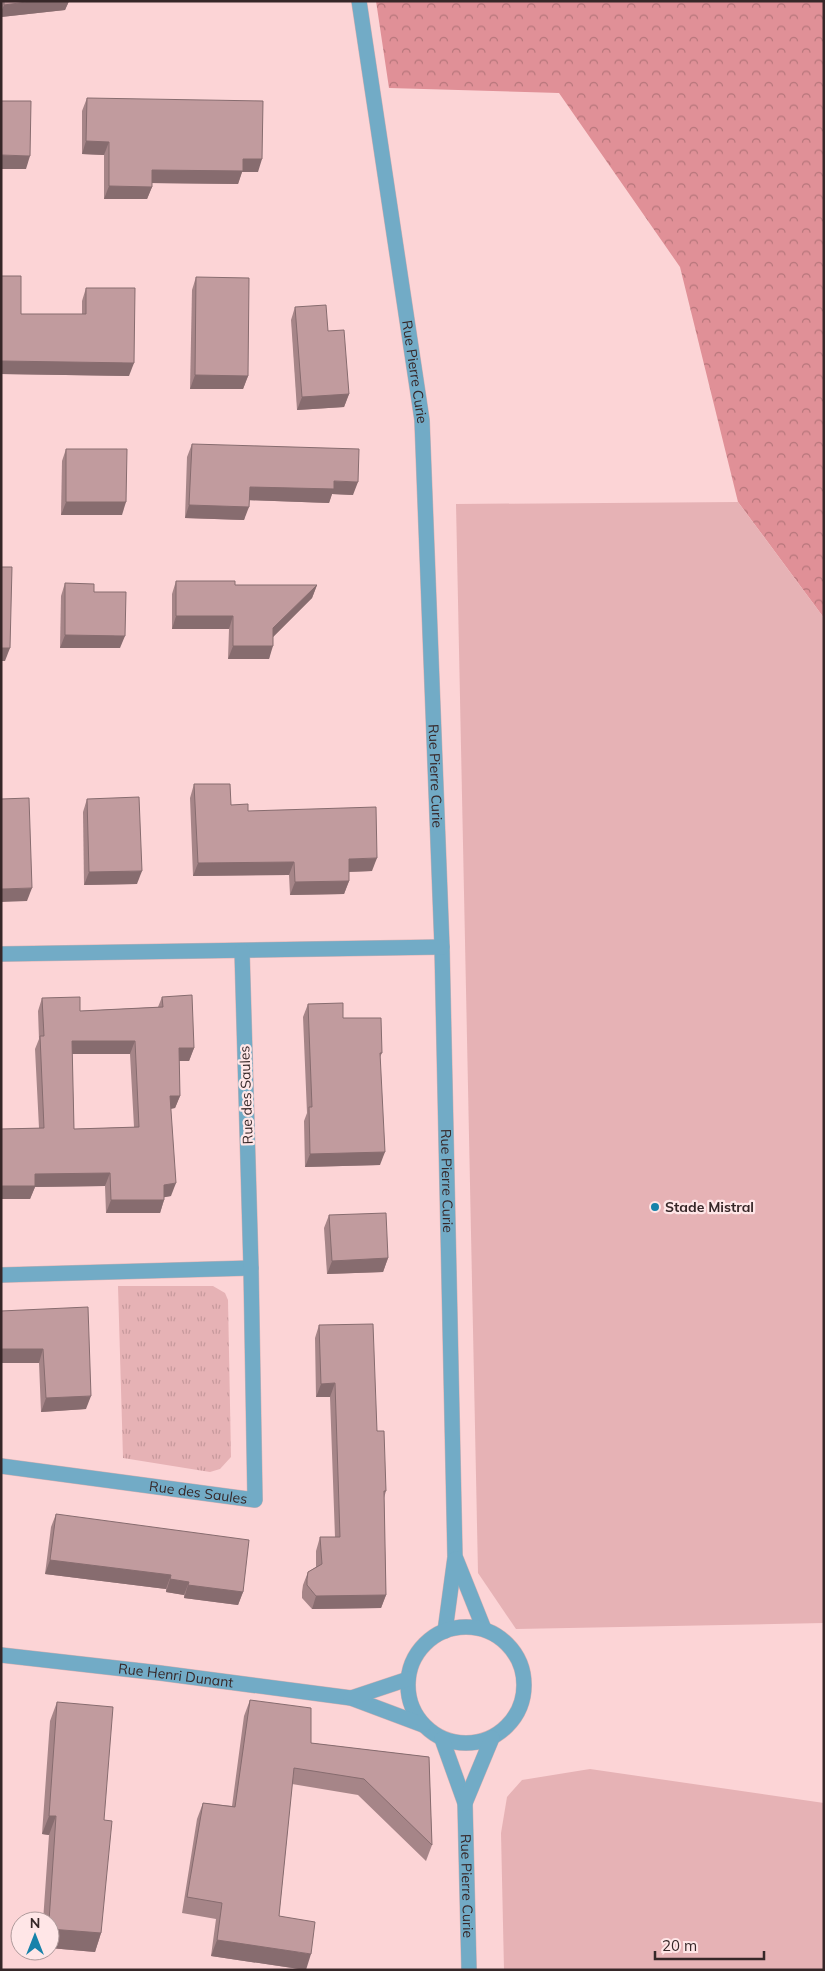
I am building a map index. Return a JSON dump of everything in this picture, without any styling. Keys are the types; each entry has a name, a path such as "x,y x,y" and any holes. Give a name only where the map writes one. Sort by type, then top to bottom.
{"street":[{"name":"Rue Pierre Curie","path":"359,1 422,420 442,947 455,1557 445,1631"},
{"path":"1,954 442,947"},
{"name":"Rue des Saules","path":"1,1466 255,1500 242,951"},
{"path":"1,1274 251,1268"},
{"name":"Rue Pierre Curie","path":"455,1557 484,1629"},
{"path":"465,1627 484,1629 502,1639 516,1654 524,1672 524,1692 519,1711 508,1726 492,1738 476,1743 459,1743 442,1738 423,1725 414,1711 409,1696 408,1679 412,1664 420,1650 431,1638 445,1631 465,1627"},
{"name":"Rue Henri Dunant","path":"1,1655 160,1673 351,1698 423,1725"},
{"name":"Rue Henri Dunant","path":"351,1698 408,1679"},
{"name":"Rue Pierre Curie","path":"442,1738 465,1804 469,1970"},
{"name":"Rue Pierre Curie","path":"465,1804 492,1738"}],"green space":[{"path":"376,1 824,1 824,618 738,502 680,267 559,93 389,88"},
{"name":"Stade Mistral","path":"738,502 824,618 824,1623 516,1629 478,1573 456,504"},
{"path":"118,1286 213,1286 225,1293 228,1300 231,1457 220,1469 210,1472 123,1458"},
{"path":"590,1769 824,1803 824,1970 504,1970 501,1833 507,1797 522,1780"}],"building":[{"path":"4,1 34,1 4,5"},
{"path":"87,98 263,101 262,159 243,159 243,171 152,170 152,187 109,186 109,142 86,141"},
{"path":"1,101 31,101 30,156 1,155"},
{"path":"1,276 21,276 21,314 86,314 86,288 135,288 134,363 1,361"},
{"path":"196,277 249,278 248,376 195,375"},
{"path":"326,305 328,331 344,330 349,394 302,397 295,307"},
{"path":"192,444 359,449 358,482 334,481 334,489 250,487 249,507 189,505"},
{"path":"66,449 127,449 126,502 66,502"},
{"path":"1,567 12,567 10,648 1,648"},
{"path":"176,581 235,581 235,585 317,585 273,628 273,646 233,646 233,616 176,616"},
{"path":"65,583 94,584 94,592 126,592 125,636 65,635"},
{"path":"194,784 230,784 231,805 248,804 248,811 376,807 377,858 349,859 349,881 295,882 294,862 198,863"},
{"path":"139,797 142,871 89,872 87,799"},
{"path":"29,798 32,888 1,889 1,799"},
{"path":"192,995 194,1048 179,1048 180,1096 170,1096 176,1183 164,1185 164,1200 111,1200 110,1173 35,1174 35,1186 1,1186 1,1129 44,1128 40,1036 44,1036 42,998 80,997 80,1011 163,1007 162,997","holes":["72,1041 135,1041 139,1127 74,1129"]},
{"path":"343,1003 343,1018 381,1018 382,1053 380,1053 385,1152 310,1154 309,1107 312,1107 308,1004"},
{"path":"386,1213 388,1258 332,1261 329,1215"},
{"path":"88,1307 91,1396 46,1398 43,1349 1,1349 1,1311"},
{"path":"373,1324 377,1431 384,1431 386,1595 316,1596 307,1585 307,1579 308,1572 322,1564 320,1537 340,1537 335,1383 321,1384 319,1325"},
{"path":"56,1514 249,1540 243,1592 188,1585 189,1582 170,1579 171,1575 50,1560"},
{"path":"250,1700 311,1708 311,1743 429,1757 432,1845 364,1779 294,1768 279,1916 315,1922 311,1954 217,1940 222,1903 187,1897 203,1803 235,1807"},
{"path":"57,1702 113,1707 104,1820 112,1821 101,1933 60,1930 60,1911 50,1911 56,1816 49,1816"}],"place":[{"name":"Stade Mistral","path":"655,1207"}]}
